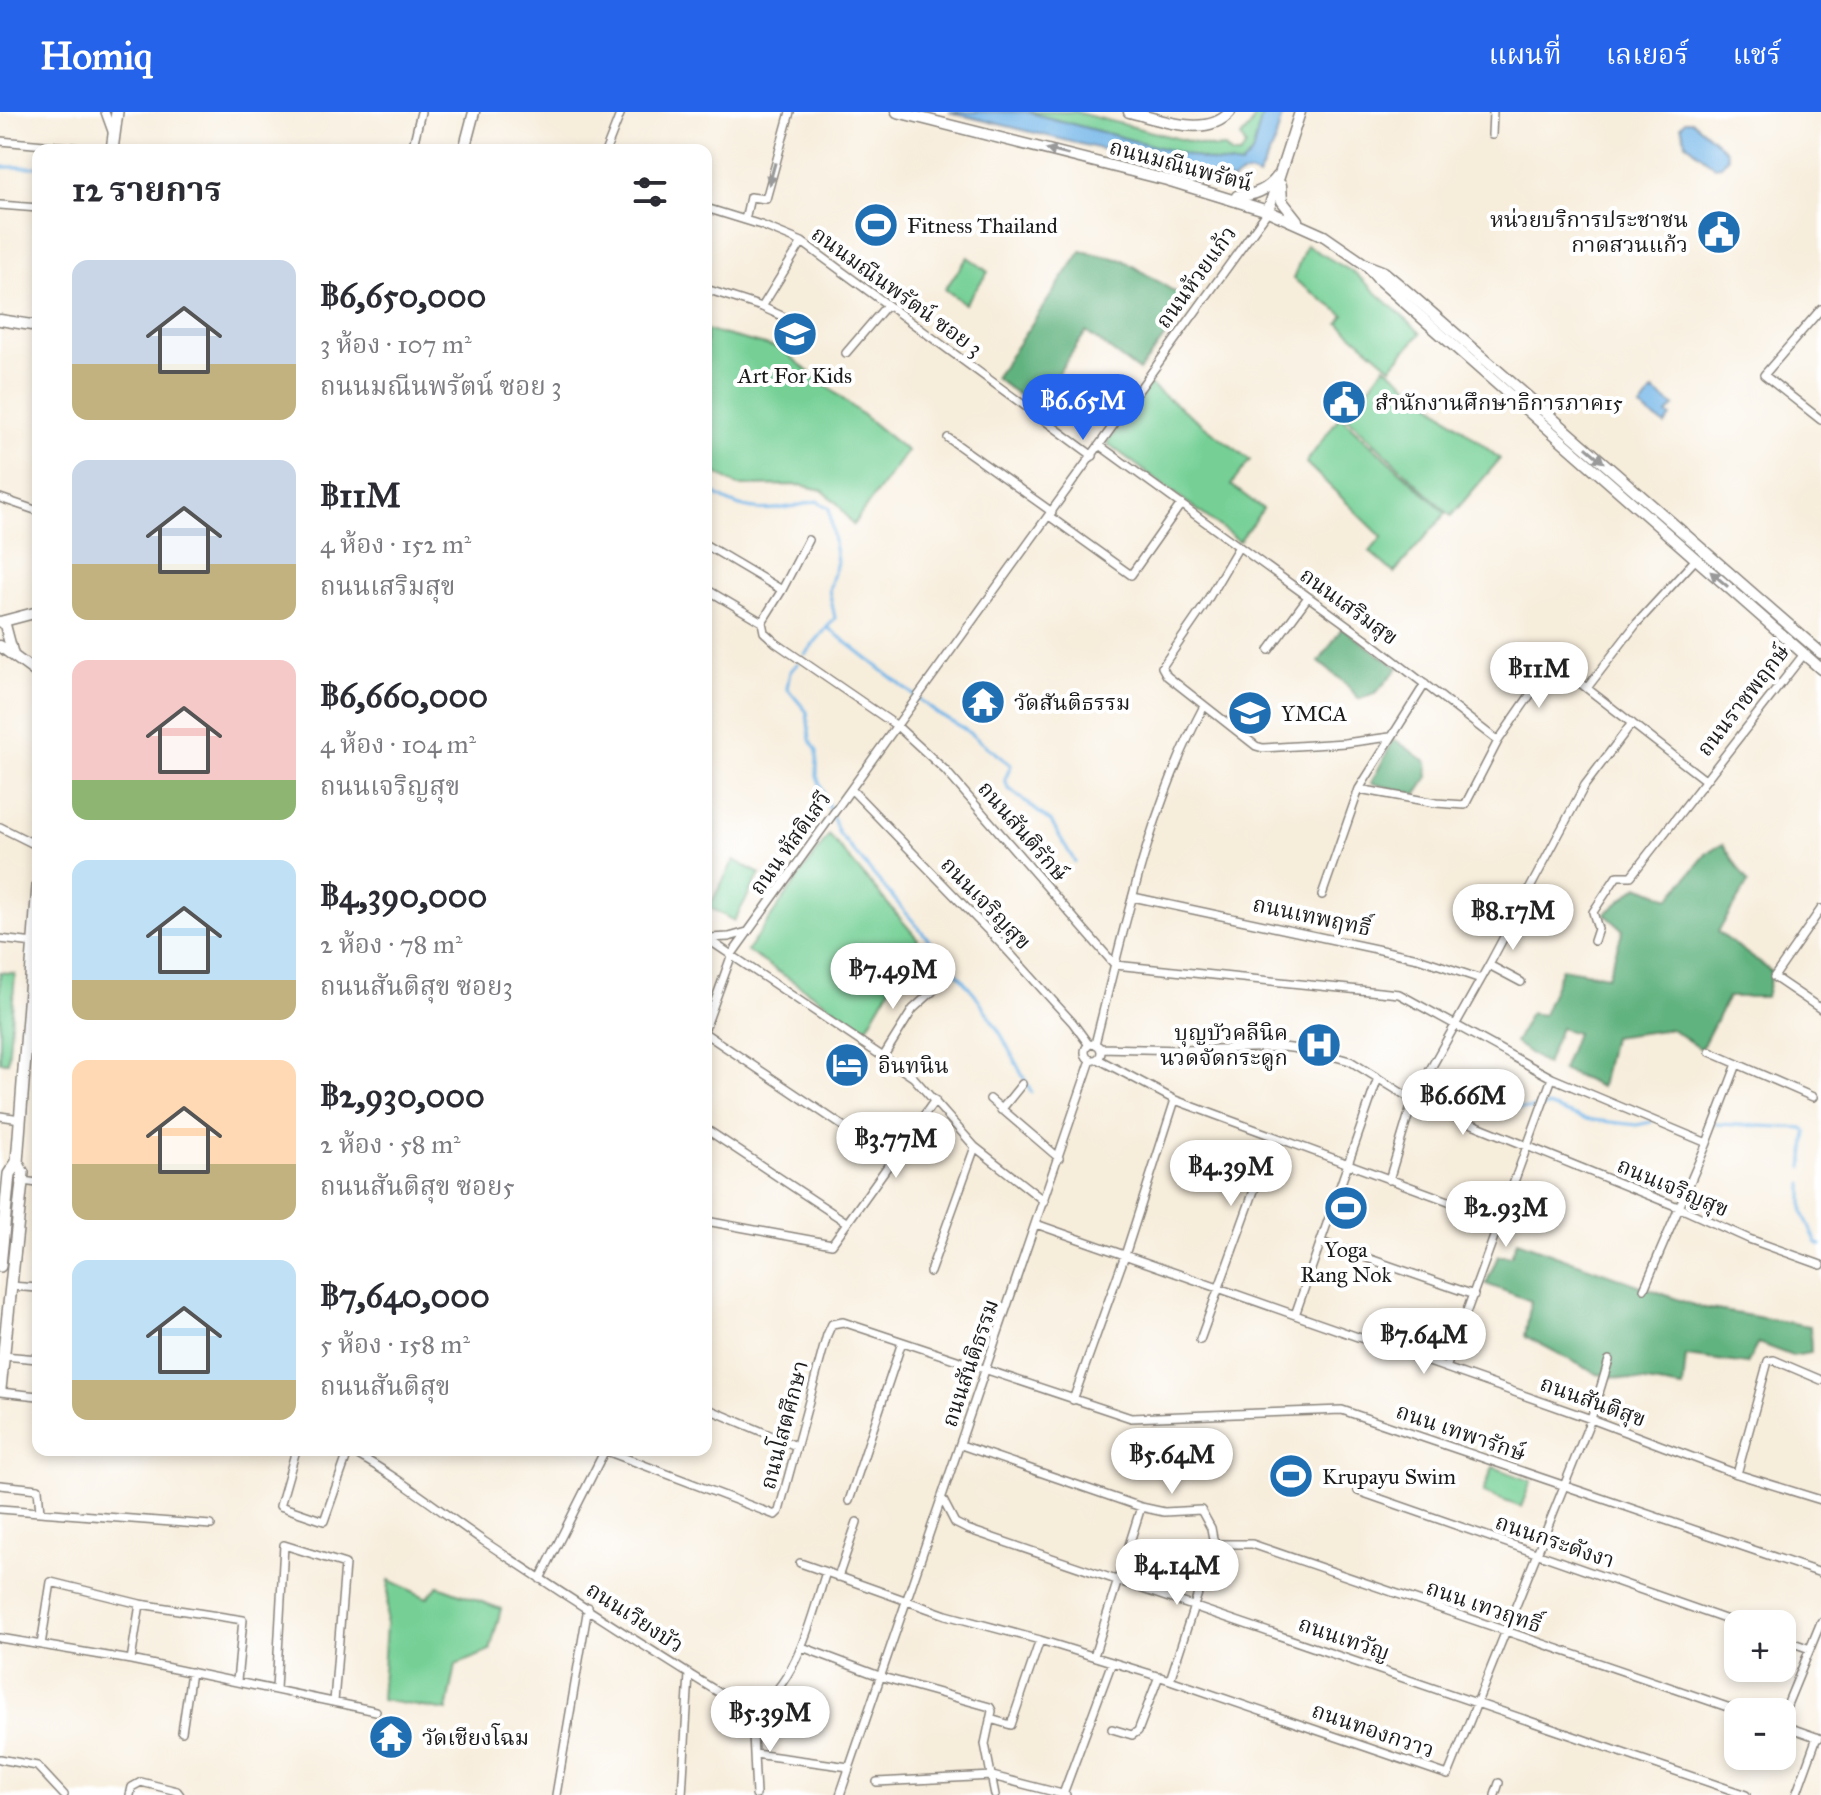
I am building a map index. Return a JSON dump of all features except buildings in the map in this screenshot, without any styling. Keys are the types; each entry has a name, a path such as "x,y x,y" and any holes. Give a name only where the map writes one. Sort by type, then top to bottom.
{"main road":[{"path":"113,144 117,112"},
{"path":"466,144 474,112"},
{"name":"ถนนมณีนพรัตน์","path":"897,112 1227,196 1268,211"},
{"path":"1129,112 1207,125 1219,123 1230,112"},
{"path":"1300,112 1268,211 1324,236 1366,265 1384,272 1808,650 1821,669"},
{"path":"1227,196 1246,196 1265,189 1283,168"},
{"path":"1283,168 1280,195 1301,224"},
{"path":"1366,265 1378,279 1696,559 1808,650 1821,653"},
{"path":"0,320 32,325"},
{"path":"13,655 2,621 32,614"},
{"path":"0,646 32,669"},
{"path":"0,1258 9,1174 17,1162 32,968"},
{"path":"0,1391 1,1356 23,1173 17,1162"}],"street":[{"path":"105,112 114,136"},
{"path":"413,144 421,112"},
{"path":"608,144 621,112"},
{"path":"745,220 750,197 766,199 790,112"},
{"path":"1492,135 1493,112"},
{"path":"0,141 34,144"},
{"path":"0,205 32,208"},
{"name":"ถนนมณีนพรัตน์ ซอย 3","path":"712,210 802,242 1093,456"},
{"name":"ถนนห้วยแก้ว","path":"922,691 1268,211"},
{"path":"762,307 802,242"},
{"path":"712,291 793,321"},
{"path":"846,353 887,305"},
{"path":"1821,309 1764,375 1821,420"},
{"path":"948,438 1131,575 1181,504"},
{"name":"ถนนเสริมสุข","path":"1099,445 1308,597 1498,741"},
{"path":"0,498 32,509"},
{"path":"762,622 808,540"},
{"path":"1238,548 1202,609 1162,667 1167,676 1256,746 1263,748 1390,737"},
{"path":"712,549 782,590"},
{"path":"1587,688 1637,623 1696,559"},
{"name":"ถนนสันติรักษ์","path":"712,593 762,622 764,632 776,643 897,726 945,770 1115,965"},
{"path":"1269,650 1308,597"},
{"name":"ถนนราชพฤกษ์","path":"1594,941 1598,929 1593,912 1617,876 1631,876 1808,650"},
{"name":"ถนนราชพฤกษ์","path":"1498,741 1553,662 1705,780"},
{"path":"1322,895 1359,789 1425,684"},
{"name":"ถนน หัสดิเสวี","path":"712,1009 732,954 922,691"},
{"path":"1204,706 1183,745 1143,856 1095,1046 1085,1054 1175,1100 1500,1220"},
{"path":"1389,1180 1413,1100 1585,785 1632,723"},
{"path":"1359,789 1465,805 1498,741"},
{"name":"ถนนเจริญสุข","path":"851,789 1095,1046 1184,1050 1283,1047 1314,1051 1350,1061 1413,1100 1678,1207 1749,1239 1821,1265"},
{"path":"0,827 32,843"},
{"name":"ถนนเทพฤทธิ์","path":"1133,897 1418,958 1481,979"},
{"path":"1821,909 1774,977 1821,1009"},
{"path":"712,938 748,932"},
{"path":"0,939 32,943"},
{"path":"712,942 913,1077 975,1147 1044,1201"},
{"path":"1115,965 1399,994 1552,1078 1707,1143"},
{"path":"1489,965 1521,982"},
{"path":"883,1057 913,1009 933,991"},
{"path":"712,1038 892,1159"},
{"name":"ถนนสันติธรรม","path":"840,1795 1059,1158 1094,1060 1101,1054 1095,1046"},
{"path":"1710,1052 1813,1097"},
{"path":"1644,1289 1707,1143 1737,1064"},
{"path":"1295,1315 1378,1078"},
{"path":"1446,1368 1552,1078"},
{"path":"1001,1110 1022,1084"},
{"path":"990,1099 1059,1158"},
{"path":"712,1222 832,1244 935,1100"},
{"path":"1073,1400 1125,1255 1175,1100"},
{"path":"0,1116 20,1119"},
{"path":"712,1133 846,1222"},
{"path":"1200,1340 1273,1138"},
{"path":"930,1272 975,1147"},
{"path":"22,1181 32,1182"},
{"name":"ถนนสันติสุข","path":"1036,1224 1591,1419 1737,1474 1821,1500"},
{"path":"1321,1242 1474,1295"},
{"path":"10,1286 32,1288"},
{"name":"ถนนโสตศึกษา","path":"621,1456 775,1515 779,1511 832,1324 843,1322 986,1369"},
{"path":"849,1501 902,1342"},
{"path":"1,1356 32,1359"},
{"name":"ถนนทองกวาว","path":"800,1563 908,1603 1159,1676 1448,1775 1591,1419 1609,1360"},
{"path":"1737,1474 1768,1361 1774,1360 1821,1380"},
{"name":"ถนน เทพารักษ์","path":"986,1369 1131,1418 1342,1410 1821,1573"},
{"path":"0,1391 32,1395"},
{"path":"712,1411 796,1446"},
{"path":"961,1445 1141,1507 1164,1512 1201,1510 1211,1528 1214,1544 1170,1680"},
{"path":"294,1456 280,1506 324,1521 347,1456"},
{"name":"ถนนเวียงบัว","path":"360,1456 540,1579 752,1713"},
{"path":"540,1579 602,1456"},
{"path":"0,1485 38,1489 40,1512"},
{"name":"ถนนกระดังงา","path":"1358,1491 1724,1619"},
{"name":"ถนนเทวัญ","path":"943,1500 952,1519 967,1529 1746,1795"},
{"path":"1094,1656 1141,1507"},
{"path":"0,1509 211,1525"},
{"path":"838,1577 857,1522"},
{"name":"ถนน เทวฤทธิ์","path":"1214,1544 1252,1544 1724,1706"},
{"path":"276,1689 284,1545 345,1564 334,1702"},
{"path":"756,1795 752,1713 774,1695 802,1647 826,1572"},
{"path":"41,1645 51,1582 140,1604 243,1620 237,1681"},
{"path":"131,1660 140,1604"},
{"path":"556,1795 588,1607"},
{"path":"1790,1698 1821,1622"},
{"path":"0,1638 131,1660 376,1711"},
{"path":"990,1719 1011,1725 1040,1640"},
{"path":"1796,1644 1810,1649"},
{"path":"802,1647 882,1677 990,1707 985,1744 995,1795"},
{"path":"877,1782 992,1776 1064,1794 1112,1662"},
{"path":"182,1732 191,1672"},
{"path":"682,1795 689,1674"},
{"path":"1112,1729 1135,1734 1159,1676"},
{"path":"1796,1730 1819,1738 1796,1795"},
{"path":"755,1754 849,1767"},
{"path":"0,1759 37,1766 64,1795"},
{"path":"130,1795 132,1787 141,1782 177,1791 180,1795"},
{"path":"1495,1795 1499,1783"}],"green space":[{"path":"1027,112 1075,112 1215,148 1224,147 1232,155 1240,155 1246,146 1241,137 1257,112 1263,112 1252,154 1241,166 1214,162"},
{"path":"1306,245 1356,274 1421,333 1391,367 1339,323 1344,315 1293,279"},
{"path":"1081,251 1123,260 1191,302 1139,371 1086,332 1035,407 995,378"},
{"path":"968,257 988,272 965,304 945,289"},
{"path":"712,332 781,349 907,451 853,525 838,504 822,490 800,485 738,486 712,471"},
{"path":"1385,366 1500,459 1451,516 1347,417"},
{"path":"1150,385 1250,460 1231,485 1263,509 1239,541 1107,443"},
{"path":"1340,416 1446,513 1394,573 1370,552 1382,537 1306,463"},
{"path":"1342,628 1398,668 1377,692 1359,699 1319,662"},
{"path":"1394,739 1427,762 1428,778 1417,794 1371,783"},
{"path":"829,835 918,939 866,1029 747,951"},
{"path":"1723,844 1748,883 1718,932 1772,972 1766,997 1728,997 1701,1049 1671,1029 1612,1037 1601,1087 1562,1070 1576,1033 1560,1028 1546,1065 1515,1043 1530,1013 1543,1015 1562,968 1608,976 1623,930 1605,914 1638,886 1670,898 1707,853"},
{"path":"734,860 760,874 734,921 712,909 712,901"},
{"path":"0,972 15,974 8,1062 0,1062"},
{"path":"1517,1241 1699,1307 1810,1326 1811,1353 1792,1356 1758,1343 1747,1364 1686,1356 1683,1388 1597,1374 1525,1336 1531,1301 1486,1284 1498,1256 1511,1256"},
{"path":"1493,1467 1531,1481 1521,1507 1483,1493"},
{"path":"389,1580 427,1598 438,1586 501,1609 490,1651 456,1665 447,1711 381,1700"}],"water":[{"path":"949,112 1027,112 1214,162 1241,166 1252,154 1263,112 1283,112 1274,145 1258,177 1245,173 1233,181"},
{"path":"1685,121 1692,121 1726,150 1728,157 1721,165 1714,166 1686,143 1681,126"},
{"path":"1653,391 1674,406 1667,414 1671,417 1665,425 1640,408"},
{"name":"Krupayu Swim","path":"1283,1462 1298,1462 1299,1489 1284,1490"}],"waterway":[{"path":"0,167 32,167"},
{"path":"712,492 746,508 787,508 817,501 829,508 837,562 829,590 835,618 805,654"},
{"path":"827,627 938,714 964,729 1011,765 1005,780 1008,788 1051,822 1075,862"},
{"path":"798,663 790,672 787,688 807,712 810,740 817,751 817,776 839,834 975,994 1002,1036 1031,1092"},
{"path":"1432,1083 1455,1096 1487,1105 1531,1109 1548,1106 1584,1119 1637,1125 1651,1122"},
{"path":"1716,1124 1803,1128 1807,1132 1803,1167"},
{"path":"1803,1184 1803,1213 1817,1243 1821,1245"}],"place":[{"name":"Fitness Thailand","path":"876,225"},
{"name":"หน่วยบริการประชาชน กาดสวนแก้ว","path":"1719,232"},
{"name":"Art For Kids","path":"795,334"},
{"name":"สำนักงานศึกษาธิการภาค15","path":"1344,402"},
{"name":"วัดสันติธรรม","path":"983,702"},
{"name":"YMCA","path":"1250,713"},
{"name":"บุญบัวคลีนิค นวดจัดกระดูก","path":"1319,1045"},
{"name":"อินทนิน","path":"847,1065"},
{"name":"Yoga Rang Nok","path":"1346,1208"},
{"name":"Krupayu Swim","path":"1291,1476"},
{"name":"วัดเชียงโฉม","path":"391,1737"}]}
